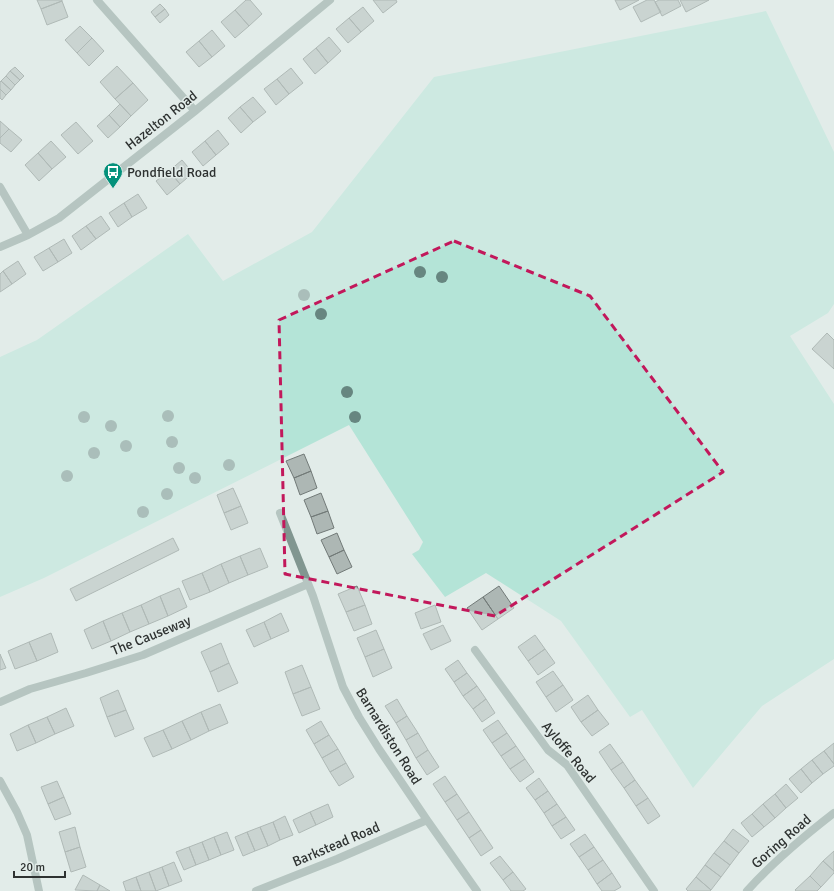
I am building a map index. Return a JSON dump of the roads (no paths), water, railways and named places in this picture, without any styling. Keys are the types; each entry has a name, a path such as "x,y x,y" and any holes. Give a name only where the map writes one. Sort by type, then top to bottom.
{"street":[{"path":"97,0 195,111"},
{"name":"Hazelton Road","path":"0,247 28,235 59,218 195,111 330,0"},
{"path":"0,187 28,235"},
{"name":"Barnardiston Road","path":"280,514 308,584 343,687 359,717 379,749 426,820 477,891"},
{"name":"The Causeway","path":"0,702 30,689 143,655 308,584"},
{"name":"Ayloffe Road","path":"475,650 548,750 567,765 654,891"},
{"path":"0,781 17,812 27,835 39,891"},
{"name":"Goring Road","path":"747,891 764,871 834,813"},
{"name":"Barkstead Road","path":"256,891 337,859 426,820"}],"place":[{"name":"Pondfield Road","path":"113,189"}]}
